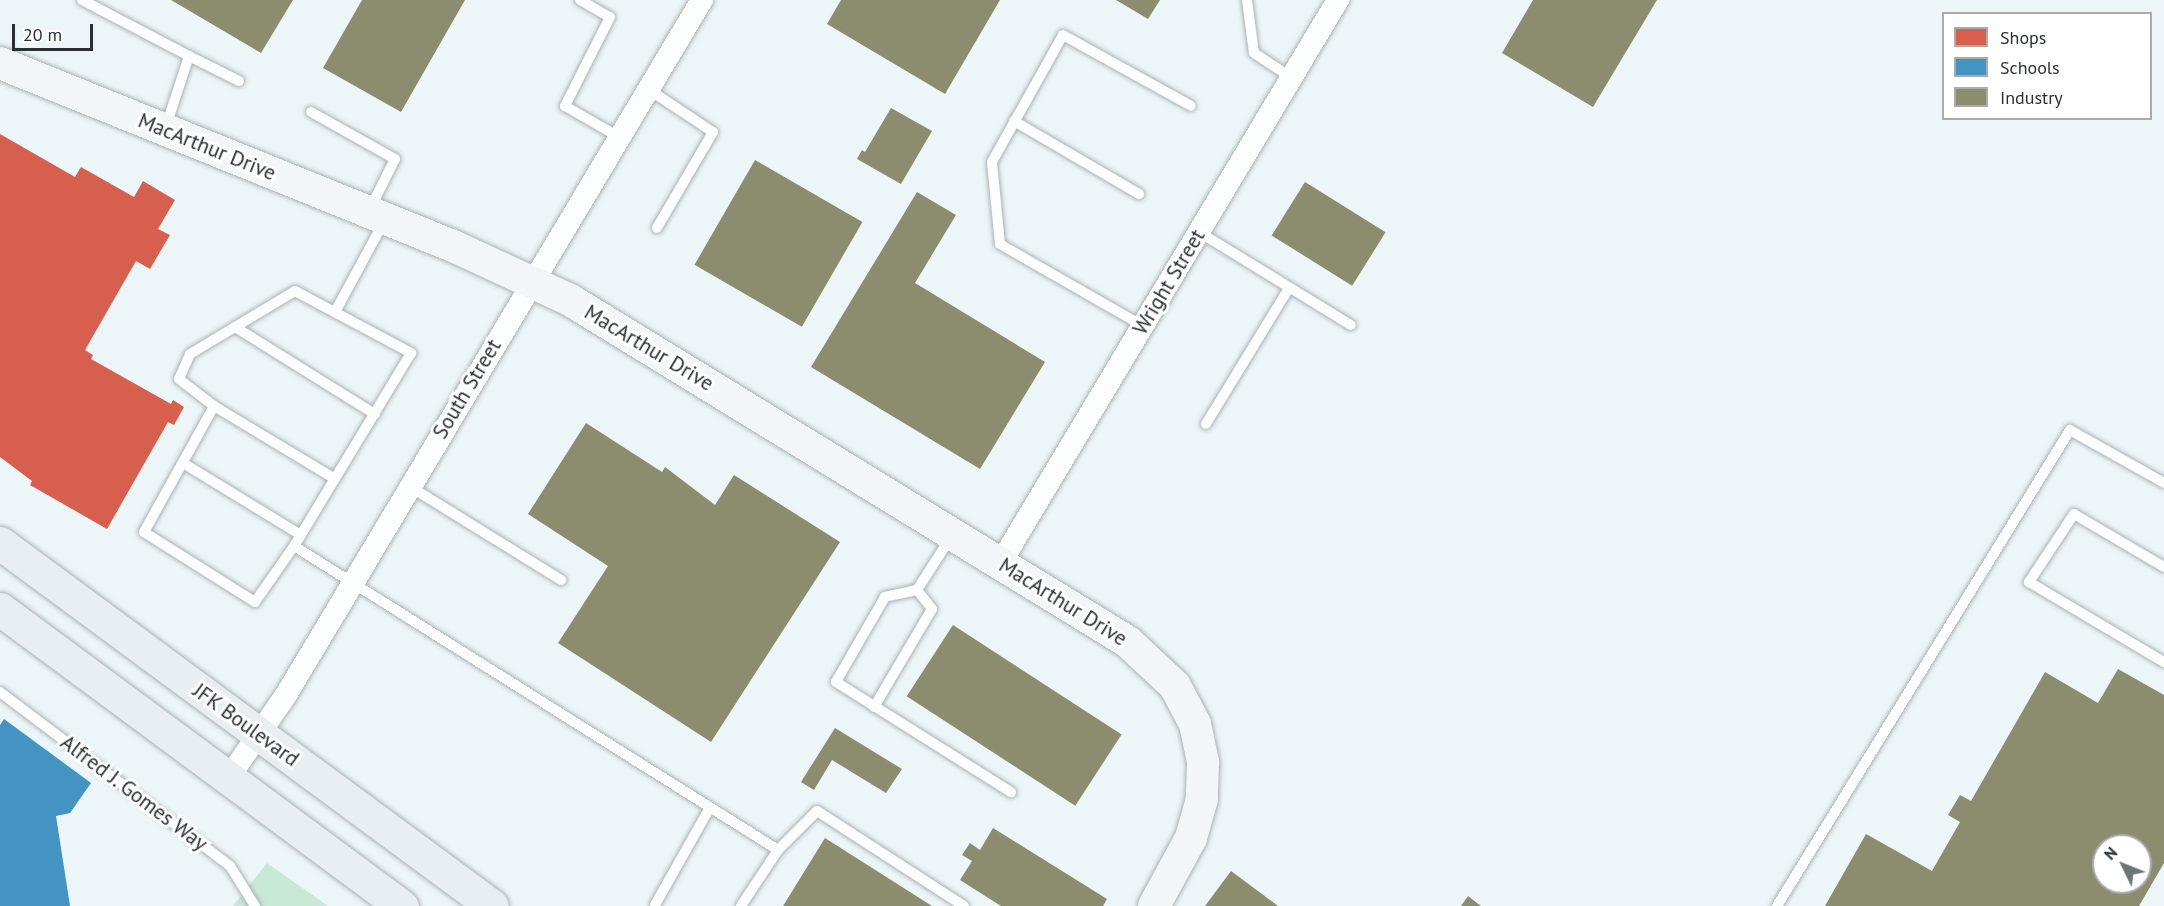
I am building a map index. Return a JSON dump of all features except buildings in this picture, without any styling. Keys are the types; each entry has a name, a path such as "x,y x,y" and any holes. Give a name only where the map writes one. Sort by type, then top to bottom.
{"main road":[{"name":"JFK Boulevard","path":"0,543 492,906"},
{"path":"0,609 402,906"}],"street":[{"name":"South Street","path":"230,777 259,735 702,0"},
{"name":"Wright Street","path":"1000,564 1338,0"},
{"name":"MacArthur Drive","path":"0,63 377,215 532,281 570,300 1128,642 1162,670 1195,724 1203,763 1202,799 1191,838 1154,906"}],"lane":[{"path":"82,0 239,81"},
{"path":"580,0 610,17 565,106 619,137"},
{"path":"1247,0 1254,53 1292,78"},
{"path":"1143,326 1000,244 992,162 1063,35 1191,106"},
{"path":"165,130 189,56"},
{"path":"648,88 713,132 657,228"},
{"path":"311,112 395,159 377,215 335,312"},
{"path":"1014,121 1139,194"},
{"path":"1198,232 1351,325"},
{"path":"1206,424 1289,288"},
{"path":"214,406 144,532 255,602 301,535 375,414 411,353 295,291 190,354 178,379 214,406 335,479"},
{"path":"234,327 375,414"},
{"path":"1777,906 2070,430 2164,483"},
{"path":"183,463 301,535"},
{"path":"409,486 561,580"},
{"path":"2164,567 2074,514 2029,582 2164,662"},
{"path":"952,534 917,590 885,597 836,682 1011,792"},
{"path":"294,546 709,809 778,850"},
{"path":"874,706 932,609 917,590"},
{"name":"Alfred J. Gomes Way","path":"0,692 230,866 255,906"},
{"path":"655,905 709,809"},
{"path":"741,906 778,850 817,811 964,906"}],"green space":[{"path":"267,863 328,906 233,906"}]}
